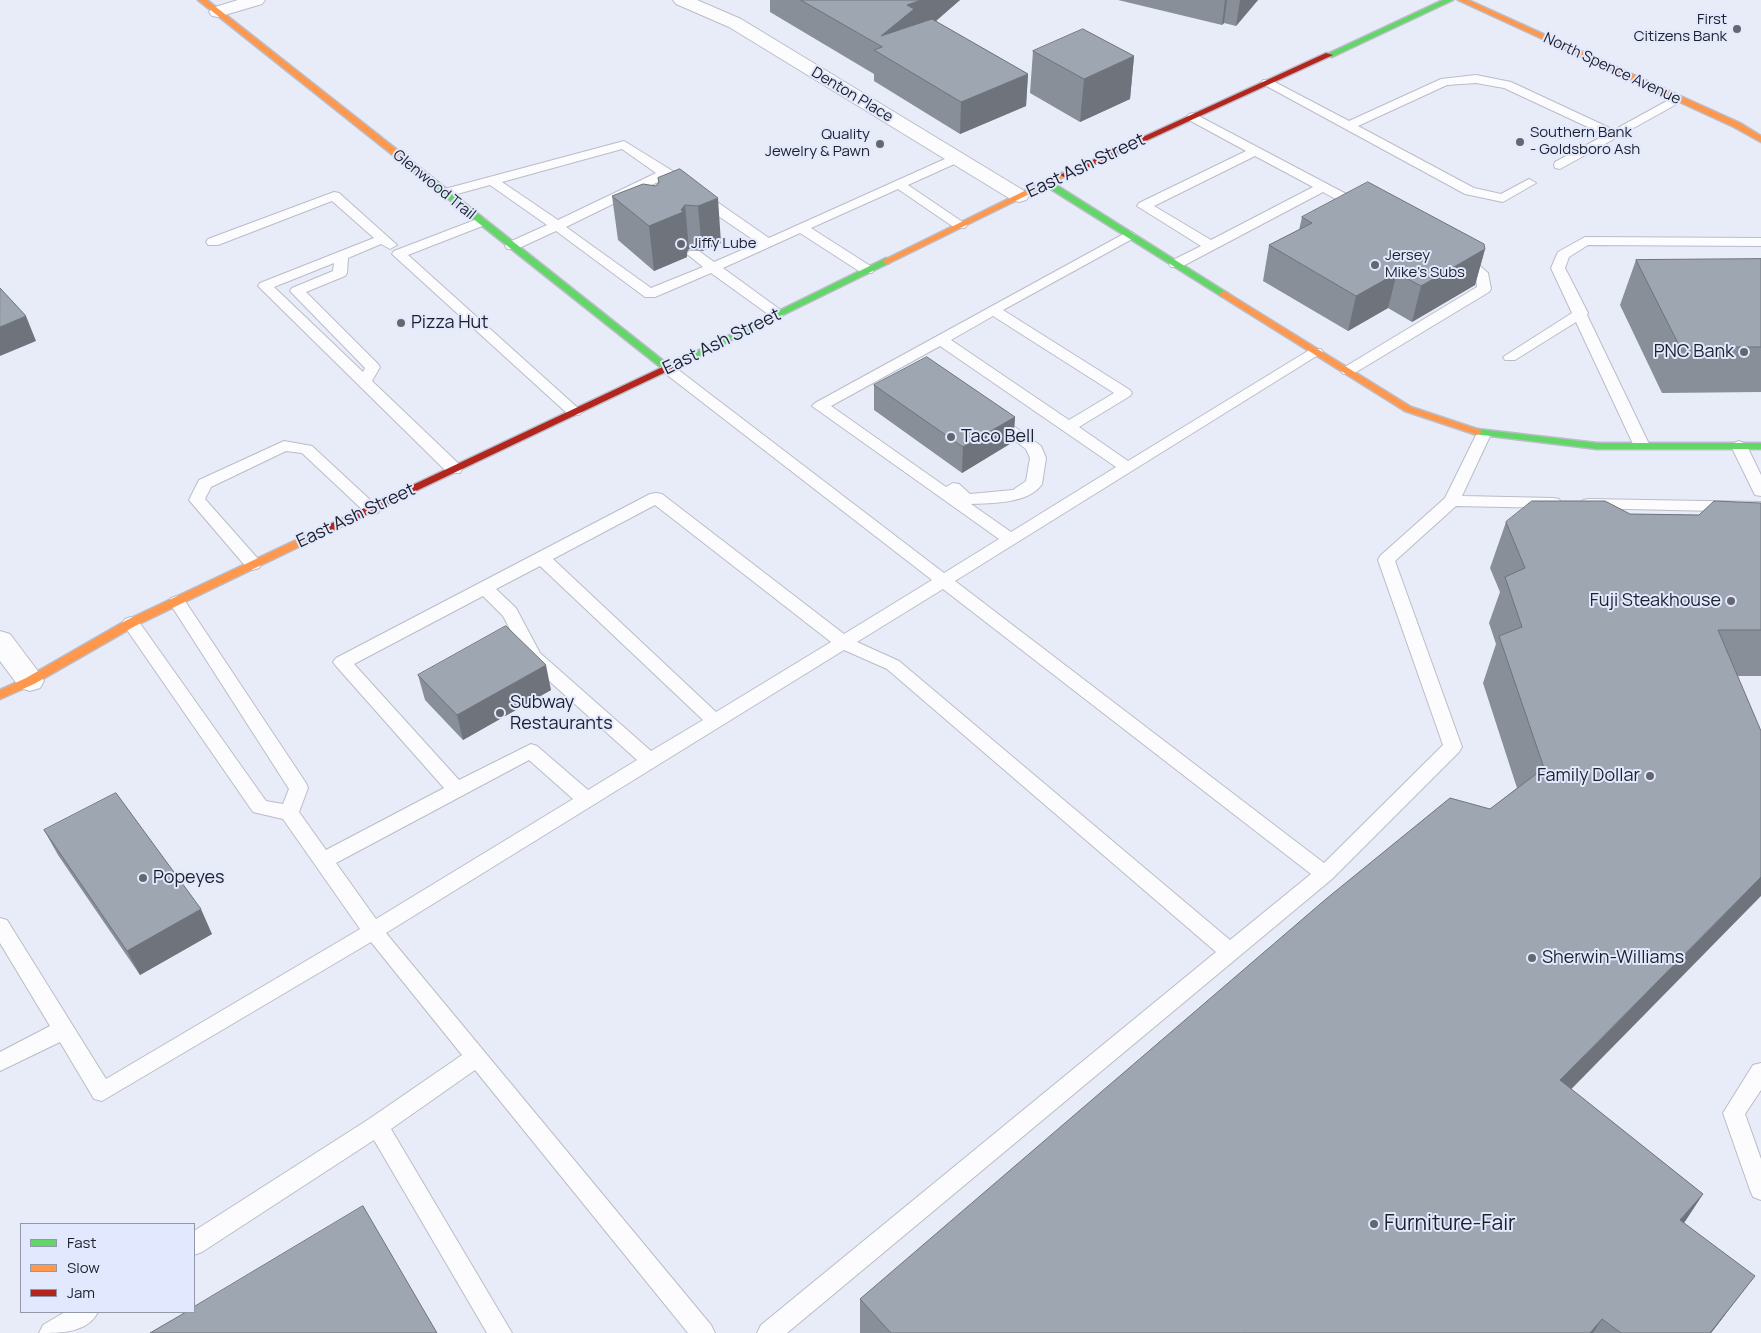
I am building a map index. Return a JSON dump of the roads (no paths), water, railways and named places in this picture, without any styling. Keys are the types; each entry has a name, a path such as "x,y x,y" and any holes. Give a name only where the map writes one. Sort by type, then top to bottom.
{"street":[{"name":"Glenwood Trail","path":"202,0 480,222 667,368"},
{"path":"218,12 256,0"},
{"name":"Denton Place","path":"682,0 735,23 1019,196"},
{"name":"East Ash Street","path":"0,695 30,681 131,623 667,368 1019,196 1449,0"},
{"name":"North Spence Avenue","path":"1462,0 1678,100 1737,125 1761,140"},
{"path":"1047,183 1408,409 1483,434 1597,446 1761,446"},
{"path":"0,641 30,681"}],"lane":[{"path":"1348,126 1445,82 1476,79 1507,85 1614,135"},
{"path":"1267,83 1470,191 1503,198 1529,183"},
{"path":"1560,164 1678,100"},
{"path":"1193,117 1374,214"},
{"path":"446,194 624,145 768,244"},
{"path":"1211,246 1144,206 1255,151"},
{"path":"492,181 650,294 768,244 956,158"},
{"path":"512,246 666,174"},
{"path":"900,184 960,225"},
{"path":"1176,264 1323,187"},
{"path":"213,242 334,196 574,412"},
{"path":"617,197 632,208"},
{"path":"399,254 480,222"},
{"path":"801,228 867,270"},
{"path":"1011,540 820,406 1129,235"},
{"path":"382,239 265,286 454,469"},
{"path":"1642,446 1581,313 1558,268 1563,255 1585,241 1761,242"},
{"path":"694,254 778,314"},
{"path":"1348,371 1484,289 1483,276 1475,269 1450,255"},
{"path":"341,256 340,273 297,291 373,367 364,382"},
{"path":"993,310 1125,393 1068,427"},
{"path":"1510,357 1581,313"},
{"path":"940,340 1128,468"},
{"path":"0,926 102,1092 587,800 1316,352"},
{"path":"908,357 924,368"},
{"path":"667,368 1325,874"},
{"path":"894,458 913,460 967,499 1017,494 1034,484 1038,458 1033,446 986,413"},
{"path":"769,1333 1325,874 1453,747 1386,560 1452,501 1483,434"},
{"path":"253,564 197,500 205,484 284,446 307,449 372,509"},
{"path":"1739,446 1761,491"},
{"path":"456,790 342,662 656,498 844,643 893,665 1230,952"},
{"path":"1452,501 1761,507"},
{"path":"541,557 715,721"},
{"path":"484,587 510,612 533,657 650,761"},
{"path":"177,602 299,788 290,813"},
{"path":"131,623 260,807 290,813 372,931 704,1333"},
{"path":"323,860 531,751 587,800"},
{"path":"0,1062 63,1030"},
{"path":"195,1243 377,1126 476,1057"},
{"path":"1761,1072 1734,1113 1761,1190"},
{"path":"377,1126 500,1333"},
{"path":"50,1333 84,1313"}],"place":[{"name":"First Citizens Bank","path":"1737,29"},
{"name":"Southern Bank - Goldsboro Ash","path":"1520,142"},
{"name":"Quality Jewelry & Pawn","path":"880,144"},
{"name":"Jiffy Lube","path":"681,244"},
{"name":"Jersey Mike's Subs","path":"1375,265"},
{"name":"Pizza Hut","path":"401,323"},
{"name":"PNC Bank","path":"1744,352"},
{"name":"Taco Bell","path":"951,437"},
{"name":"Fuji Steakhouse","path":"1731,601"},
{"name":"Subway Restaurants","path":"500,713"},
{"name":"Family Dollar","path":"1650,776"},
{"name":"Popeyes","path":"143,878"},
{"name":"Sherwin-Williams","path":"1532,958"},
{"name":"Furniture-Fair","path":"1374,1224"}]}
